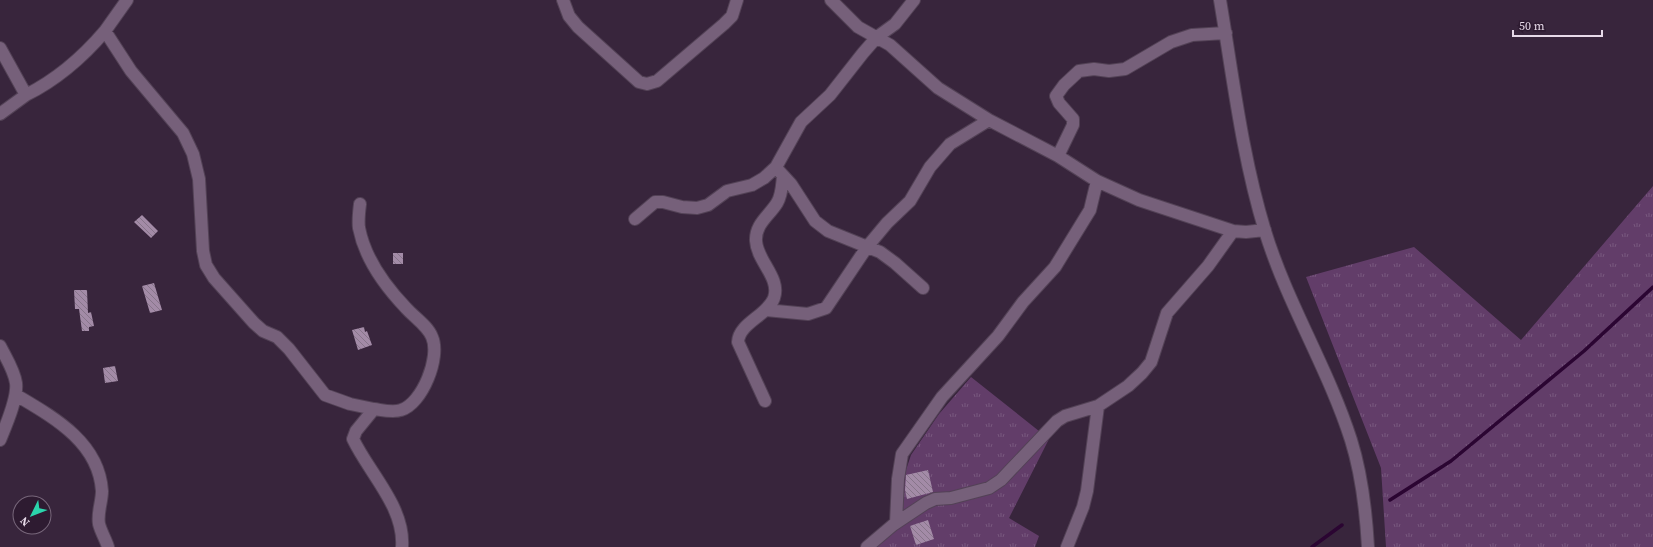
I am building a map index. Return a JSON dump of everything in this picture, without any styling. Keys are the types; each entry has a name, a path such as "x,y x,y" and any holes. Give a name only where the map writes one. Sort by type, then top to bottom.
{"street":[{"path":"0,114 26,95 44,87 73,65 105,32 127,0"},
{"path":"563,0 569,16 578,27 639,82 647,84 657,81 724,24 732,16 737,0"},
{"path":"831,0 858,27 890,45 938,88 989,120 1058,156 1097,181 1139,200 1234,230 1246,232 1265,230"},
{"path":"765,401 738,342 738,336 766,310 774,298 775,286 769,271 760,257 756,243 756,232 761,222 778,201 780,172 801,122 837,88 877,37 895,24 914,0"},
{"path":"1220,0 1239,121 1265,230 1312,349 1337,402 1351,441 1362,492 1368,547"},
{"path":"105,32 131,71 184,133 193,154 199,179 203,251 206,266 214,278 254,323 263,331 277,338 289,349 325,395 350,404 374,409 396,411 408,406 426,382 434,365 436,354 433,338 389,289 365,248 359,227 360,204"},
{"path":"1058,156 1073,125 1073,119 1059,103 1056,96 1064,85 1079,71 1094,69 1109,71 1125,69 1171,42 1192,35 1226,33"},
{"path":"0,48 26,95"},
{"path":"766,310 808,314 826,308 868,247 887,223 910,201 930,167 950,144 989,120"},
{"path":"635,219 655,202 697,208 708,205 728,192 752,185 764,178 780,172"},
{"path":"780,172 791,184 815,221 828,231 880,252 895,262 923,288"},
{"path":"896,524 898,479 902,454 942,396 998,336 1023,302 1055,267 1090,210 1097,181"},
{"path":"867,547 896,524 935,499 951,498 989,488 1001,480 1057,421 1065,416 1098,406 1128,386 1142,373 1150,362 1168,313 1208,266 1234,230"},
{"path":"0,346 12,368 16,383 16,395 0,440"},
{"path":"16,395 59,421 70,430 90,455 100,478 102,491 99,525 108,547"},
{"path":"1067,547 1083,507 1087,491 1098,406"},
{"path":"374,409 356,431 353,439 394,509 399,526 402,547"}],"green space":[{"path":"1653,186 1653,547 1386,547 1381,468 1306,277 1414,247 1521,340"},
{"path":"971,377 1049,439 1009,518 1039,536 1035,547 877,547 895,530 901,485 911,455 939,414"}],"building":[{"path":"142,215 158,231 151,238 134,222"},
{"path":"393,253 403,253 403,264 393,264"},
{"path":"154,283 162,310 150,313 142,286"},
{"path":"74,290 87,290 88,313 91,312 94,326 89,327 89,331 82,331 79,309 75,309"},
{"path":"364,327 372,345 358,350 352,330"},
{"path":"115,366 118,381 105,383 103,368"},
{"path":"928,470 933,492 907,499 905,490 906,475"},
{"path":"928,520 934,539 916,545 910,526"}],"waterway":[{"path":"1390,500 1451,461 1584,351 1653,287"},
{"path":"1312,547 1342,525"}]}
